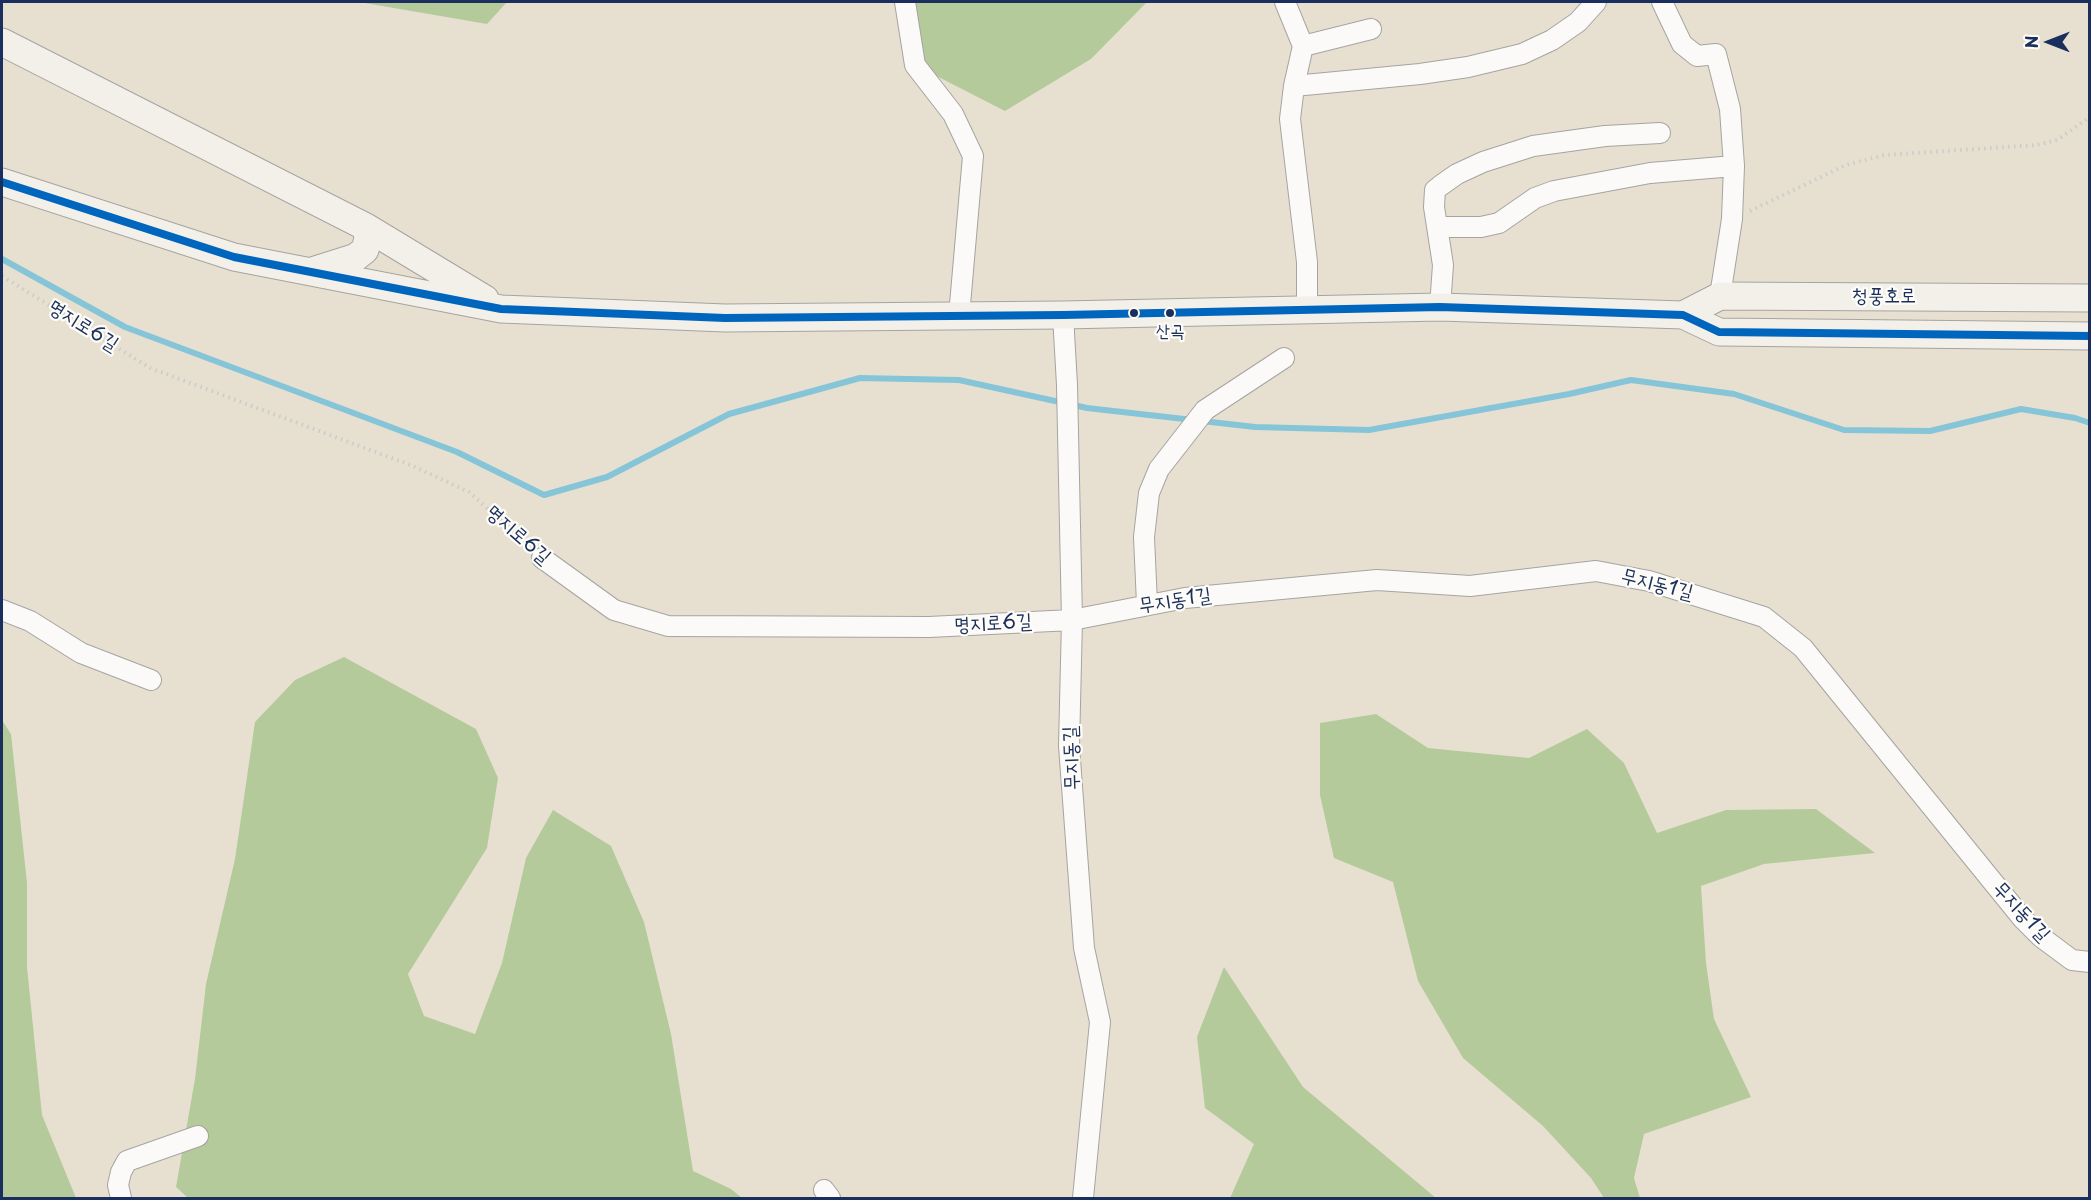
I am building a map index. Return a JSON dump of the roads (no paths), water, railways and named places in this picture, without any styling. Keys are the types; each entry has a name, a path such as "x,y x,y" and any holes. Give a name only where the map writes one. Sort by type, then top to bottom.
{"main road":[{"path":"2,42 366,227 501,309"},
{"name":"청풍호로","path":"2,182 234,257 501,309 725,318 1063,315 1440,307 1683,315 1719,332 2090,336"},
{"path":"314,271 356,257 365,250 368,238 366,227"},
{"name":"청풍호로","path":"1683,315 1720,296 2090,298"}],"street":[{"path":"905,2 915,65 953,114 973,156 959,316"},
{"path":"1285,2 1303,46 1294,86 1290,119 1307,262 1307,309"},
{"path":"1294,86 1432,72 1522,54 1552,40 1578,22 1596,2"},
{"path":"1662,2 1682,44 1698,56 1716,54 1730,109 1734,166 1732,219 1720,296"},
{"path":"1303,46 1371,29"},
{"path":"1440,307 1443,265 1439,227 1434,207 1435,190 1457,174 1483,162 1533,146 1605,136 1660,133"},
{"path":"1439,227 1481,227 1499,223 1535,198 1554,191 1650,173 1734,166"},
{"name":"무지동길","path":"1063,315 1067,385 1072,620 1071,769 1084,948 1100,1022 1083,1198"},
{"path":"1147,604 1144,537 1149,493 1159,469 1205,410 1284,358"},
{"name":"명지로6길","path":"543,558 614,610 668,626 929,627 1072,620"},
{"name":"무지동1길","path":"1072,620 1185,598 1377,580 1470,586 1596,571 1649,581 1764,617 1803,648 2023,919 2041,937 2072,960 2090,962"},
{"path":"2,610 30,621 81,653 151,680"},
{"path":"121,1198 118,1185 127,1161 198,1136"}],"waterway":[{"path":"2,259 125,327 457,452 544,495 607,477 729,414 860,378 959,380 1087,408 1255,427 1369,430 1569,394 1631,380 1734,394 1844,430 1930,431 2021,409 2075,418 2090,423"}],"place":[{"name":"산곡","path":"1170,313"}]}
